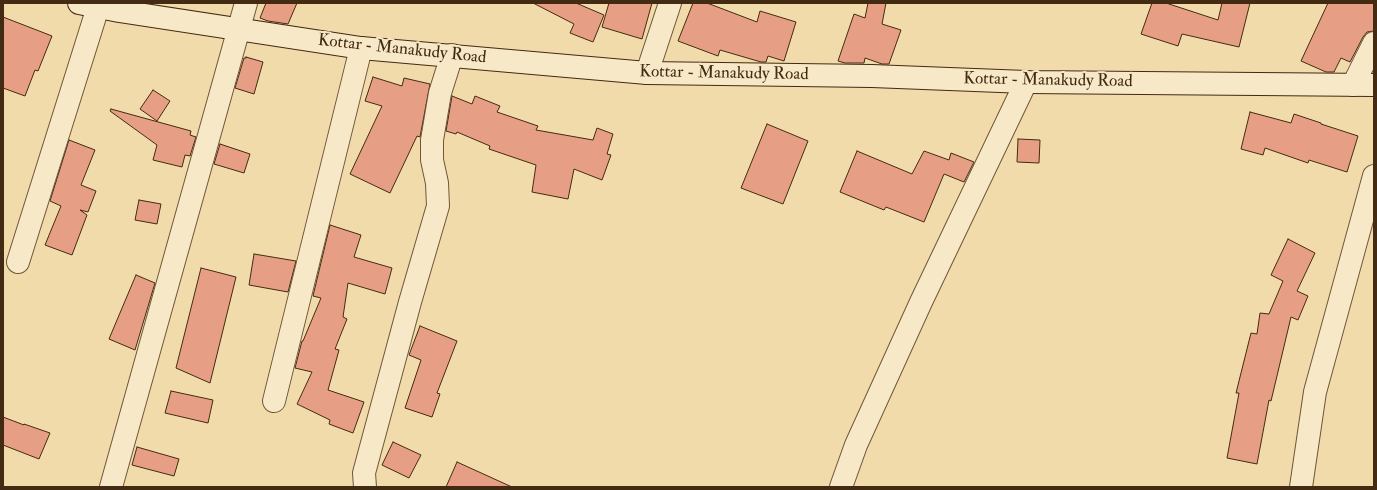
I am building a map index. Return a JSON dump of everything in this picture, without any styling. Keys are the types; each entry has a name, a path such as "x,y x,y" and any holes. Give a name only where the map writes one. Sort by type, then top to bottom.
{"street":[{"path":"111,487 237,29 246,3"},
{"path":"647,73 670,3"},
{"path":"18,262 105,6"},
{"name":"Kottar - Manakudy Road","path":"105,6 237,29 361,48 647,73 872,76 1026,82 1374,85"},
{"path":"1352,85 1374,42"},
{"path":"274,401 361,48"},
{"path":"364,487 364,473 410,302 438,206 438,183 432,160 432,140 440,93 452,55"},
{"path":"841,487 856,445 921,302 1026,82"},
{"path":"1301,487 1315,392 1374,176"}],"building":[{"path":"266,3 297,3 288,24 268,21 260,18"},
{"path":"533,3 576,3 604,15 593,42 570,33 574,24"},
{"path":"609,3 652,3 642,39 602,27"},
{"path":"693,3 707,3 757,22 760,11 796,22 784,61 768,56 766,62 761,62 720,50 718,56 678,41"},
{"path":"868,3 886,3 882,24 901,30 889,64 882,64 865,58 864,63 845,63 838,61 854,14 865,18"},
{"path":"1152,3 1166,3 1218,20 1222,3 1250,3 1239,47 1182,34 1178,46 1141,34"},
{"path":"1328,3 1374,3 1374,31 1367,32 1363,37 1350,62 1341,58 1334,72 1326,72 1301,61"},
{"path":"3,17 52,36 38,71 35,70 25,96 3,88"},
{"path":"246,57 263,62 254,94 235,88 244,58"},
{"path":"373,77 402,86 404,78 430,84 420,137 417,136 390,193 350,174 382,106 365,101"},
{"path":"153,90 170,101 157,121 140,109"},
{"path":"452,96 472,104 475,96 500,106 497,112 538,126 536,130 593,140 597,128 613,134 607,154 611,155 602,180 574,169 568,199 532,192 536,165 489,149 490,146 457,132 456,134 446,131"},
{"path":"111,109 191,131 190,135 196,137 190,156 185,155 182,167 153,160 157,145 110,111"},
{"path":"1250,112 1291,123 1294,114 1358,136 1347,172 1309,160 1308,163 1265,148 1263,155 1241,149"},
{"path":"767,124 808,141 783,204 741,188"},
{"path":"1018,139 1040,140 1039,163 1017,162"},
{"path":"69,140 95,150 81,185 96,191 88,212 80,210 87,215 72,255 45,245 61,206 50,201"},
{"path":"220,144 250,154 244,173 214,164"},
{"path":"857,151 912,174 924,151 949,160 951,153 974,162 964,182 944,174 924,222 886,207 884,210 840,192"},
{"path":"139,200 161,204 157,224 135,220"},
{"path":"330,225 361,235 354,257 392,268 385,294 348,283 343,317 347,319 335,349 339,350 328,390 364,402 353,433 329,424 330,420 297,404 312,372 295,368 302,341 321,298 313,296"},
{"path":"1288,239 1315,253 1297,291 1308,296 1298,320 1291,317 1271,401 1269,400 1257,464 1227,458 1239,393 1236,393 1251,333 1257,334 1260,313 1269,314 1283,281 1271,275"},
{"path":"254,254 296,261 288,292 249,285"},
{"path":"201,268 236,277 210,383 176,368"},
{"path":"136,275 155,283 135,350 109,339"},
{"path":"420,326 457,341 437,393 440,394 432,417 405,408 421,360 409,355"},
{"path":"171,391 213,400 208,423 165,413"},
{"path":"3,417 50,433 39,459 3,445"},
{"path":"393,442 421,455 409,478 382,465"},
{"path":"137,447 179,459 174,476 132,465"},
{"path":"457,462 512,487 446,487"}]}
